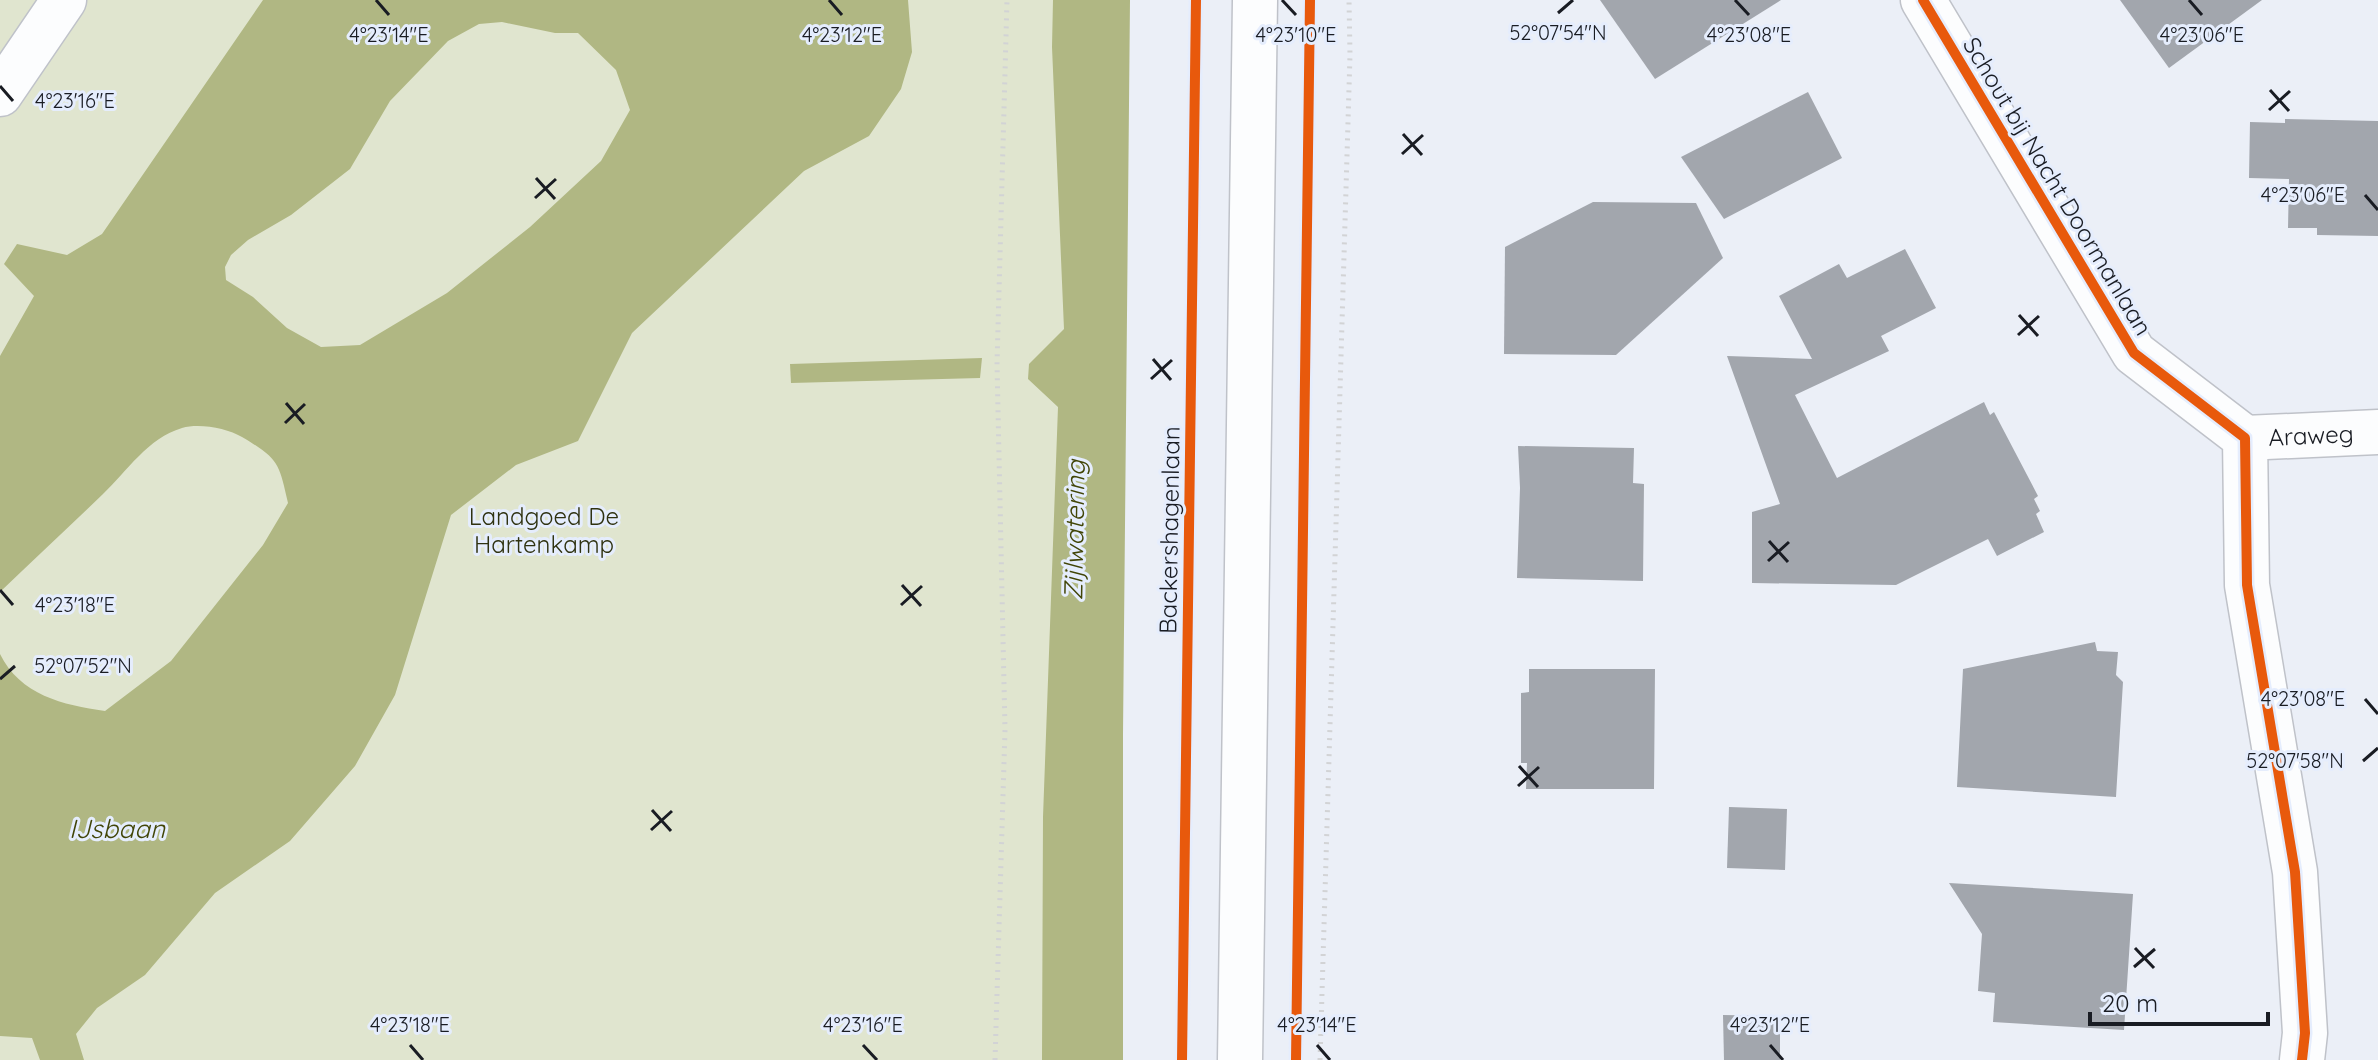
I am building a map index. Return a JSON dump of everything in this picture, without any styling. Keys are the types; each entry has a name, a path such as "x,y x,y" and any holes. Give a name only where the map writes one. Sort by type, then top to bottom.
{"street":[{"path":"0,94 64,0"},
{"path":"1240,1060 1255,0"},
{"name":"Schout bij Nacht Doormanlaan","path":"1923,0 2134,353 2245,438"},
{"name":"Araweg","path":"2245,438 2378,432"},
{"path":"2245,438 2247,585 2295,872 2305,1033 2302,1060"}],"path":[{"path":"995,1060 1005,730 997,364 1007,0"},
{"path":"1320,1060 1349,0"}],"green space":[{"name":"Landgoed De Hartenkamp","path":"0,0 1090,0 1087,1060 0,1060"}],"water":[{"name":"IJsbaan","path":"263,0 908,0 912,52 901,89 869,136 804,171 632,333 578,441 516,465 451,515 395,695 355,766 290,841 215,893 145,975 97,1008 76,1034 84,1060 40,1060 32,1038 0,1036 0,654 19,679 44,696 105,711 171,661 263,545 288,503 276,463 264,451 242,437 221,429 204,426 182,428 148,447 0,592 0,356 34,296 4,264 17,244 67,255 102,234","holes":["502,22 555,33 578,33 616,70 630,110 601,161 530,227 447,293 360,345 321,347 287,328 253,297 226,280 225,267 231,255 248,240 291,215 350,169 390,101 448,41 479,24"]},
{"name":"Zijlwatering","path":"1053,0 1130,0 1123,1060 1042,1060 1043,817 1058,407 1028,379 1029,364 1064,329 1052,47"},
{"path":"982,358 980,378 791,383 790,364"}],"building":[{"path":"1600,0 1781,0 1655,79"},
{"path":"2120,0 2262,0 2169,68"},
{"path":"1808,92 1842,158 1724,219 1681,157"},
{"path":"2285,119 2378,121 2378,236 2317,235 2317,228 2288,228 2289,179 2249,178 2250,122 2285,123"},
{"path":"1593,202 1696,203 1723,258 1616,355 1504,354 1505,247"},
{"path":"1905,249 1936,308 1881,336 1889,351 1795,395 1837,478 1984,402 1990,415 1994,412 2038,496 2034,499 2040,511 2036,514 2044,532 1997,556 1988,539 1896,585 1752,583 1752,512 1780,504 1727,356 1812,359 1779,296 1839,264 1847,278"},
{"path":"1518,446 1634,448 1633,483 1644,484 1643,581 1517,578"},
{"path":"2095,642 2097,651 2118,652 2116,675 2123,682 2116,797 1957,787 1963,669"},
{"path":"1529,669 1655,669 1654,789 1526,789 1527,763 1521,763 1521,693 1529,692"},
{"path":"1729,807 1787,809 1785,870 1727,868"},
{"path":"1949,883 2133,894 2124,1030 1993,1022 1995,993 1978,991 1982,934"},
{"path":"1723,1015 1780,1016 1780,1060 1724,1060"}],"cycle path":[{"name":"Backershagenlaan","path":"1182,1060 1196,0"},
{"path":"1296,1060 1310,0"},
{"path":"1923,0 2134,353 2245,438 2247,585 2295,872 2305,1033 2302,1060"}]}
